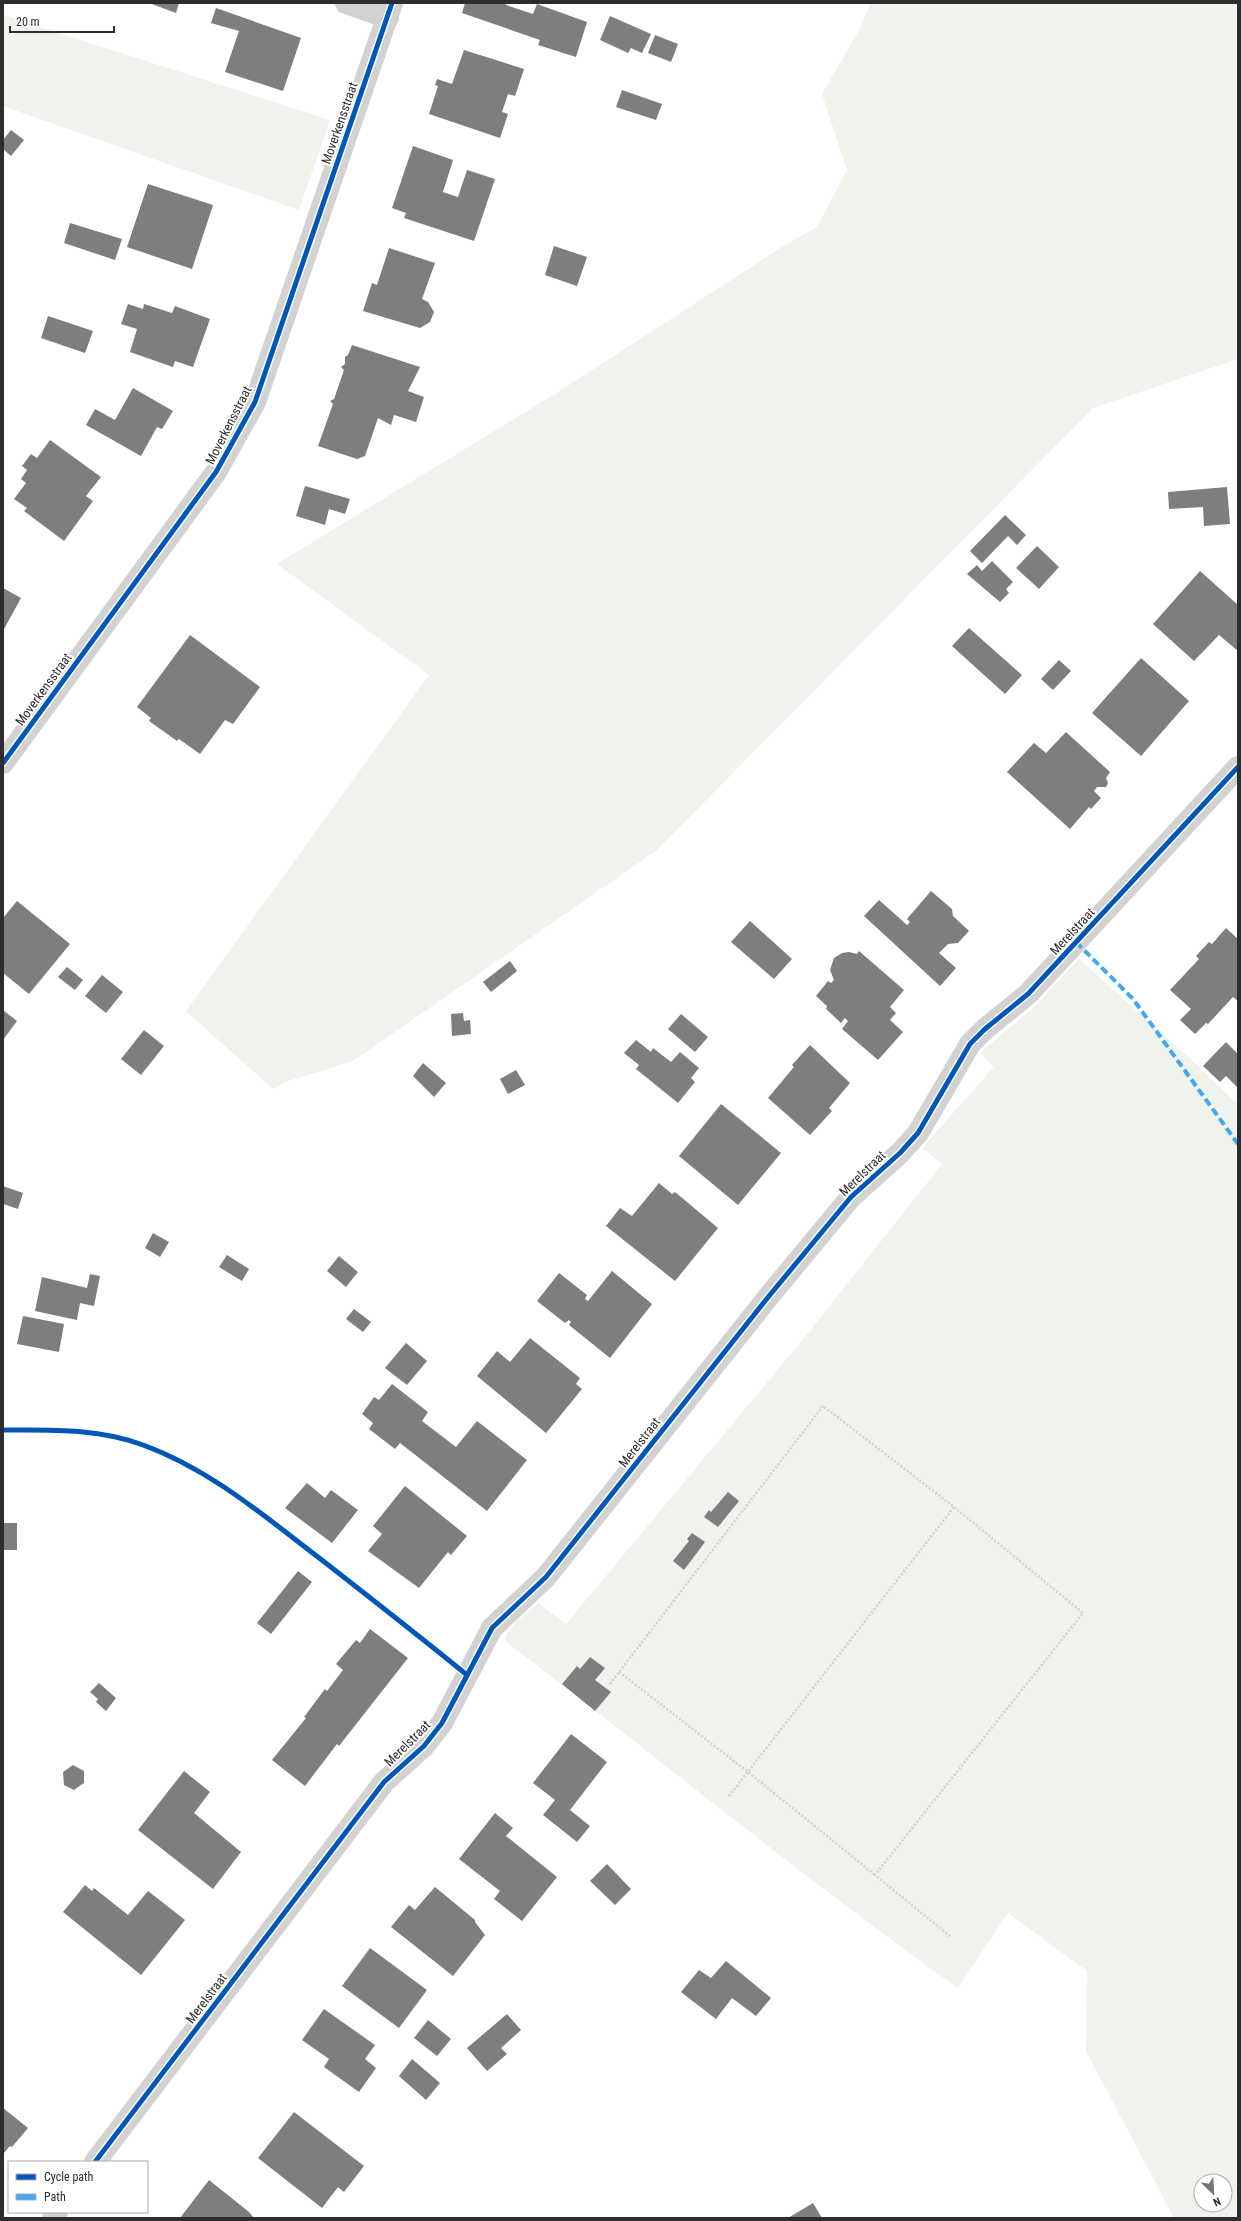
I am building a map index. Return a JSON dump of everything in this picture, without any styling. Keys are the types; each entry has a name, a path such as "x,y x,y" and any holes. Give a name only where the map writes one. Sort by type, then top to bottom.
{"street":[{"path":"346,3 390,10"},
{"name":"Moverkensstraat","path":"3,763 216,472 255,402 390,10"},
{"name":"Merelstraat","path":"96,2161 384,1782 424,1746 442,1723 492,1628 546,1577 769,1296 851,1197 900,1153 918,1133 970,1044 985,1029 1028,994 1238,767"}],"path":[{"path":"610,1684 823,1406 954,1507 1084,1613 875,1875"},
{"path":"729,1796 954,1507"},
{"path":"619,1672 748,1772 951,1937"}],"shaded area":[{"path":"871,3 1238,3 1238,359 1093,408 657,850 353,1061 285,1082 273,1089 186,1011 429,675 277,564 555,394 782,247 817,227 847,170 822,94 858,32"},
{"path":"3,15 330,120 299,210 3,106"},
{"path":"1079,959 1196,1064 1238,1105 1238,2218 1174,2218 1086,2051 1087,1971 1008,1913 958,1988 843,1904 505,1641 505,1637 517,1621 538,1603 566,1624 809,1332 942,1164 922,1148 994,1067 982,1055 982,1051 1034,1007"}],"building":[{"path":"149,3 179,3 176,13"},
{"path":"465,3 506,3 506,5 533,14 537,4 587,22 576,57 538,45 540,40 462,13"},
{"path":"216,8 301,38 283,91 225,72 239,31 211,23"},
{"path":"610,16 651,34 642,53 631,48 628,53 600,40"},
{"path":"655,35 678,44 671,62 648,53"},
{"path":"464,50 524,69 515,96 508,94 502,112 508,114 500,138 429,114 438,86 435,85 437,79 452,84"},
{"path":"622,90 662,104 656,120 616,107"},
{"path":"11,130 24,140 11,156 3,149 3,140"},
{"path":"413,146 453,160 443,192 458,197 467,170 495,179 474,241 404,218 406,213 392,208"},
{"path":"148,184 213,205 192,269 127,247"},
{"path":"70,223 122,239 115,260 64,243"},
{"path":"554,246 587,257 577,286 545,275"},
{"path":"389,248 435,263 422,299 428,302 434,312 430,322 420,328 363,311 372,283 377,285"},
{"path":"128,304 143,309 144,304 172,313 175,306 210,319 193,367 175,361 173,367 130,352 137,329 121,324"},
{"path":"48,316 93,331 85,353 41,338"},
{"path":"352,345 420,367 408,391 424,397 416,422 394,415 391,425 378,418 365,456 357,459 318,446 333,404 330,401 334,399 344,370 341,367 345,364 345,357 348,355"},
{"path":"133,388 173,411 162,429 157,427 141,456 86,425 95,409 115,420"},
{"path":"50,440 101,477 86,496 93,501 64,541 24,511 27,508 14,499 26,483 21,479 27,470 22,466 31,454 37,458"},
{"path":"305,486 350,499 345,514 329,509 325,525 296,516"},
{"path":"1227,487 1230,524 1204,526 1203,507 1169,509 1168,492"},
{"path":"1005,515 1026,535 1017,545 1008,536 982,563 970,551"},
{"path":"1037,546 1059,567 1039,589 1016,568"},
{"path":"992,561 1013,582 1006,589 1009,593 1000,602 967,574 977,565 982,571"},
{"path":"1200,571 1238,605 1238,651 1219,635 1194,661 1153,624"},
{"path":"3,588 21,598 3,631"},
{"path":"969,628 1022,675 1005,694 952,646"},
{"path":"190,635 260,687 233,724 225,720 200,754 179,739 177,741 149,721 151,718 137,707"},
{"path":"1141,658 1189,701 1141,756 1092,713"},
{"path":"1059,660 1071,671 1053,690 1041,679"},
{"path":"1066,732 1110,772 1106,778 1108,783 1106,787 1097,787 1094,791 1101,798 1091,809 1089,807 1070,829 1007,772 1034,743 1046,753"},
{"path":"931,891 952,909 953,916 969,931 958,943 948,944 939,953 956,968 940,986 864,916 879,900 907,925 910,922 907,919"},
{"path":"17,901 70,944 29,994 3,973 3,918"},
{"path":"750,921 792,959 774,979 731,942"},
{"path":"1226,928 1238,939 1238,1001 1233,997 1208,1024 1206,1023 1195,1034 1180,1020 1191,1009 1170,990 1199,959 1196,956 1209,942 1212,944"},
{"path":"859,951 904,990 890,1007 896,1013 890,1020 903,1032 878,1060 842,1029 848,1021 845,1018 841,1023 826,1009 827,1006 816,996 828,981 831,983 834,980 830,970 834,958 842,953 849,952 857,954"},
{"path":"510,961 517,971 491,992 483,982"},
{"path":"67,967 83,980 75,990 58,977"},
{"path":"102,975 123,992 106,1013 85,996"},
{"path":"3,1010 17,1021 3,1040"},
{"path":"463,1013 464,1021 470,1020 471,1034 452,1036 451,1014"},
{"path":"681,1014 708,1037 695,1052 668,1029"},
{"path":"144,1030 164,1046 141,1075 121,1059"},
{"path":"636,1040 651,1052 653,1048 671,1062 680,1052 699,1068 691,1078 695,1082 678,1103 636,1069 639,1065 624,1053"},
{"path":"1226,1042 1238,1054 1238,1088 1226,1076 1220,1082 1203,1066"},
{"path":"810,1045 850,1083 829,1108 832,1111 810,1135 768,1098 794,1067 792,1065"},
{"path":"423,1063 446,1083 434,1097 413,1076"},
{"path":"516,1070 525,1085 508,1094 500,1079"},
{"path":"721,1104 781,1153 738,1205 679,1156"},
{"path":"659,1183 672,1194 675,1192 718,1228 675,1281 606,1226 620,1208 632,1216"},
{"path":"3,1186 23,1193 18,1209 3,1204"},
{"path":"153,1233 169,1242 160,1257 145,1248"},
{"path":"227,1255 249,1269 242,1281 219,1267"},
{"path":"339,1256 358,1272 346,1287 327,1271"},
{"path":"612,1271 652,1304 610,1358 569,1325 571,1322 569,1320 565,1323 537,1301 559,1273 587,1295 585,1299 588,1301"},
{"path":"90,1274 100,1276 94,1306 80,1303 77,1320 35,1311 42,1277 87,1288"},
{"path":"354,1309 371,1322 363,1332 346,1319"},
{"path":"23,1316 64,1324 59,1352 17,1344"},
{"path":"530,1338 580,1378 576,1384 582,1389 546,1433 477,1376 497,1351 510,1362"},
{"path":"406,1343 427,1361 407,1385 385,1368"},
{"path":"392,1384 428,1412 422,1421 456,1447 477,1421 527,1460 487,1511 400,1443 395,1449 369,1429 373,1423 362,1414 374,1397 379,1400"},
{"path":"307,1483 325,1498 331,1490 358,1510 332,1543 285,1508"},
{"path":"405,1486 467,1536 451,1555 448,1552 419,1588 368,1551 382,1534 373,1526"},
{"path":"728,1492 739,1501 718,1527 704,1517 709,1510 711,1512"},
{"path":"3,1523 17,1523 17,1550 3,1550"},
{"path":"692,1533 705,1542 684,1570 673,1561 689,1541 687,1539"},
{"path":"298,1571 312,1582 271,1634 257,1623"},
{"path":"370,1629 408,1658 339,1746 337,1744 305,1786 272,1760 306,1718 304,1717 325,1689 327,1691 343,1670 336,1664 356,1640 360,1643"},
{"path":"590,1657 605,1668 595,1680 611,1692 595,1711 562,1684 577,1666 580,1669"},
{"path":"99,1683 116,1698 106,1711 96,1702 98,1699 90,1692"},
{"path":"571,1734 607,1762 570,1810 590,1826 577,1842 543,1815 555,1800 533,1783"},
{"path":"73,1765 84,1771 84,1783 74,1790 64,1785 63,1772"},
{"path":"184,1771 210,1792 194,1813 241,1852 213,1889 138,1830"},
{"path":"495,1813 513,1828 506,1836 557,1877 522,1921 494,1899 500,1891 459,1859"},
{"path":"607,1864 631,1889 615,1905 590,1881"},
{"path":"85,1885 92,1891 94,1888 128,1915 148,1891 185,1920 141,1975 63,1912"},
{"path":"435,1887 475,1920 485,1935 453,1976 391,1927 409,1905 415,1910"},
{"path":"370,1948 427,1990 399,2028 342,1986"},
{"path":"726,1961 771,1998 756,2016 732,1998 716,2019 681,1992 699,1970 711,1978"},
{"path":"324,2009 375,2045 365,2059 376,2068 359,2092 324,2067 329,2059 302,2040"},
{"path":"507,2014 521,2030 501,2048 507,2054 487,2071 467,2048"},
{"path":"428,2020 451,2039 437,2056 414,2038"},
{"path":"412,2059 440,2083 426,2100 399,2076"},
{"path":"3,2108 28,2128 12,2147 10,2146 3,2154"},
{"path":"294,2112 364,2166 344,2192 338,2187 322,2208 258,2158"},
{"path":"209,2180 249,2212 254,2218 180,2218"},
{"path":"813,2203 822,2218 788,2218"}],"marked path":[{"path":"1076,942 1133,999 1238,1144"}],"cycle path":[{"path":"3,763 216,472 255,402 392,3"},
{"path":"96,2161 384,1782 424,1746 442,1723 492,1628 546,1577 769,1296 851,1197 900,1153 918,1133 970,1044 985,1029 1028,994 1238,767"},
{"path":"3,1430 74,1431 109,1435 143,1445 190,1467 213,1480 256,1509 467,1675"}]}
